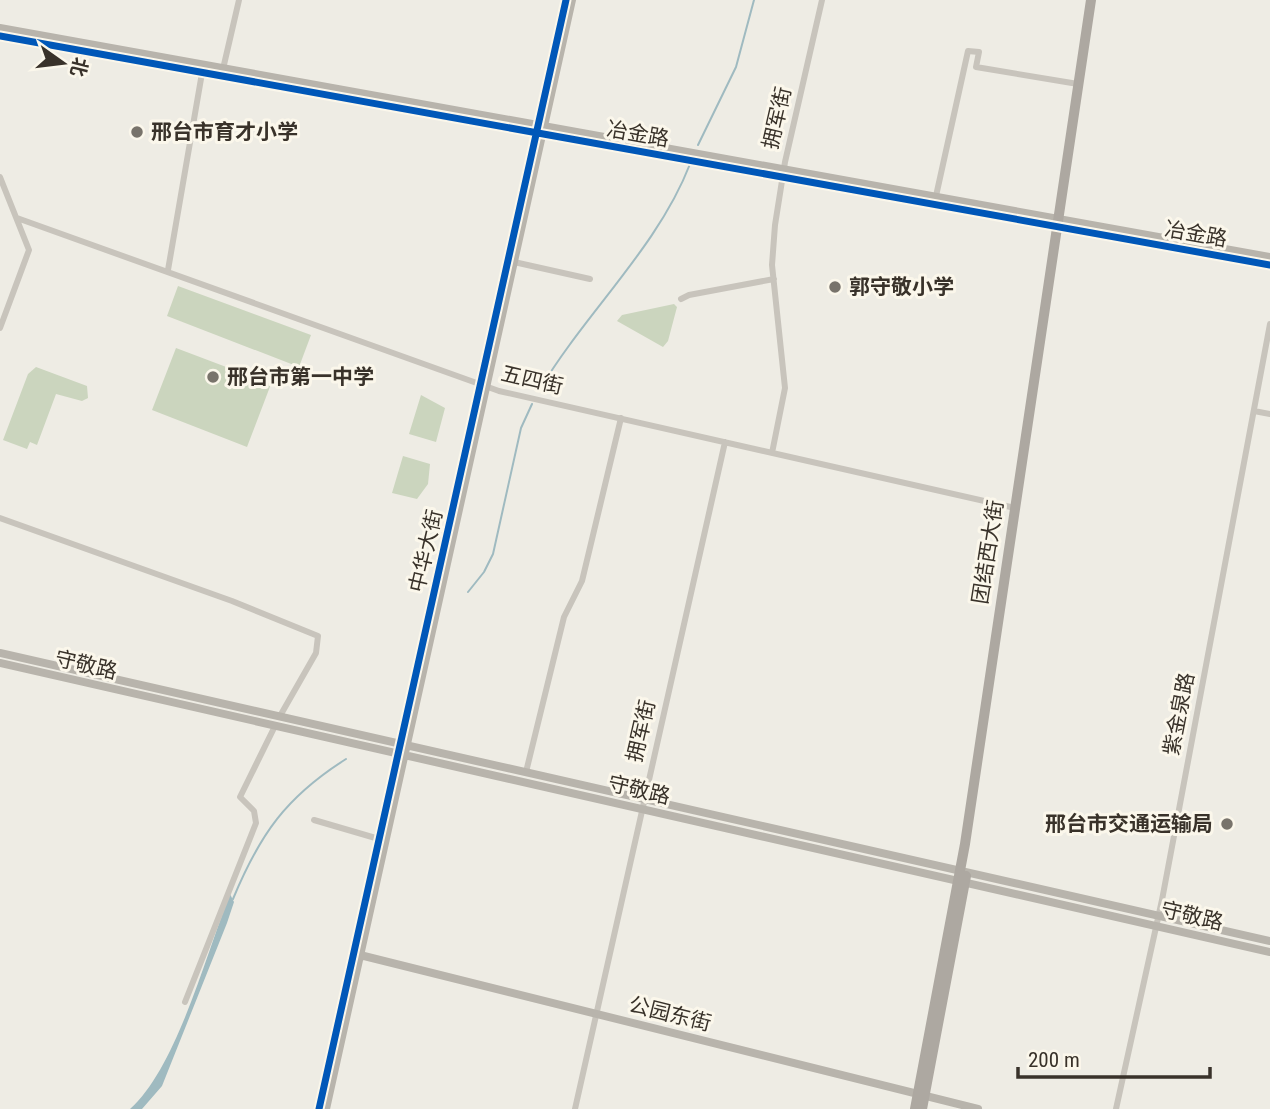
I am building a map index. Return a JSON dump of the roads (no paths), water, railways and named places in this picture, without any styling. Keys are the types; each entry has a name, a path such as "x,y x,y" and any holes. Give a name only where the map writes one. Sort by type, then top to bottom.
{"main road":[{"name":"团结西大街","path":"915,1109 921,1095 963,876 1061,223 1091,0"},
{"name":"团结西大街","path":"963,876 1014,508 1098,0"},
{"name":"团结西大街","path":"921,1095 922,1109"}],"street":[{"path":"223,69 239,0"},
{"name":"中华大街","path":"484,386 514,262 566,0"},
{"name":"中华大街","path":"326,1109 379,839 404,744 540,131 572,0"},
{"name":"拥军街","path":"772,453 785,388 773,247 783,173 822,0"},
{"name":"冶金路","path":"0,28 540,131"},
{"name":"冶金路","path":"0,36 202,74 1270,257"},
{"path":"936,196 968,51 979,52 976,67 1079,84"},
{"path":"168,270 202,74"},
{"name":"冶金路","path":"783,173 936,196 1270,265"},
{"path":"0,177 29,250 0,328"},
{"name":"五四街","path":"17,218 168,270 484,386 1014,508"},
{"path":"514,262 590,279"},
{"path":"681,299 689,295 774,279"},
{"name":"紫金泉路","path":"1116,1109 1158,916 1270,324"},
{"path":"1254,411 1270,414"},
{"path":"526,772 564,617 582,581 621,418"},
{"name":"拥军街","path":"575,1109 725,442"},
{"path":"0,518 232,601 318,636 316,653 280,716"},
{"name":"守敬路","path":"0,653 644,799 1270,952"},
{"name":"守敬路","path":"0,663 642,809 1270,941"},
{"path":"185,1002 256,823 254,811 240,797 275,726"},
{"name":"中华大街","path":"319,1109 357,954 401,754"},
{"path":"314,820 379,839"},
{"name":"公园东街","path":"357,954 978,1109"}],"water":[{"path":"230,894 234,902 227,923 162,1086 142,1109 130,1109 147,1090 176,1038"}],"waterway":[{"path":"698,145 736,67 754,0"},
{"path":"540,389 660,223 690,164"},
{"path":"468,592 484,572 493,554 521,428 532,404"},
{"path":"233,899 254,855 277,819 307,788 346,759"}],"place":[{"name":"邢台市育才小学","path":"137,132"},
{"name":"郭守敬小学","path":"835,287"},
{"name":"邢台市第一中学","path":"213,377"},
{"name":"邢台市交通运输局","path":"1227,824"}]}
